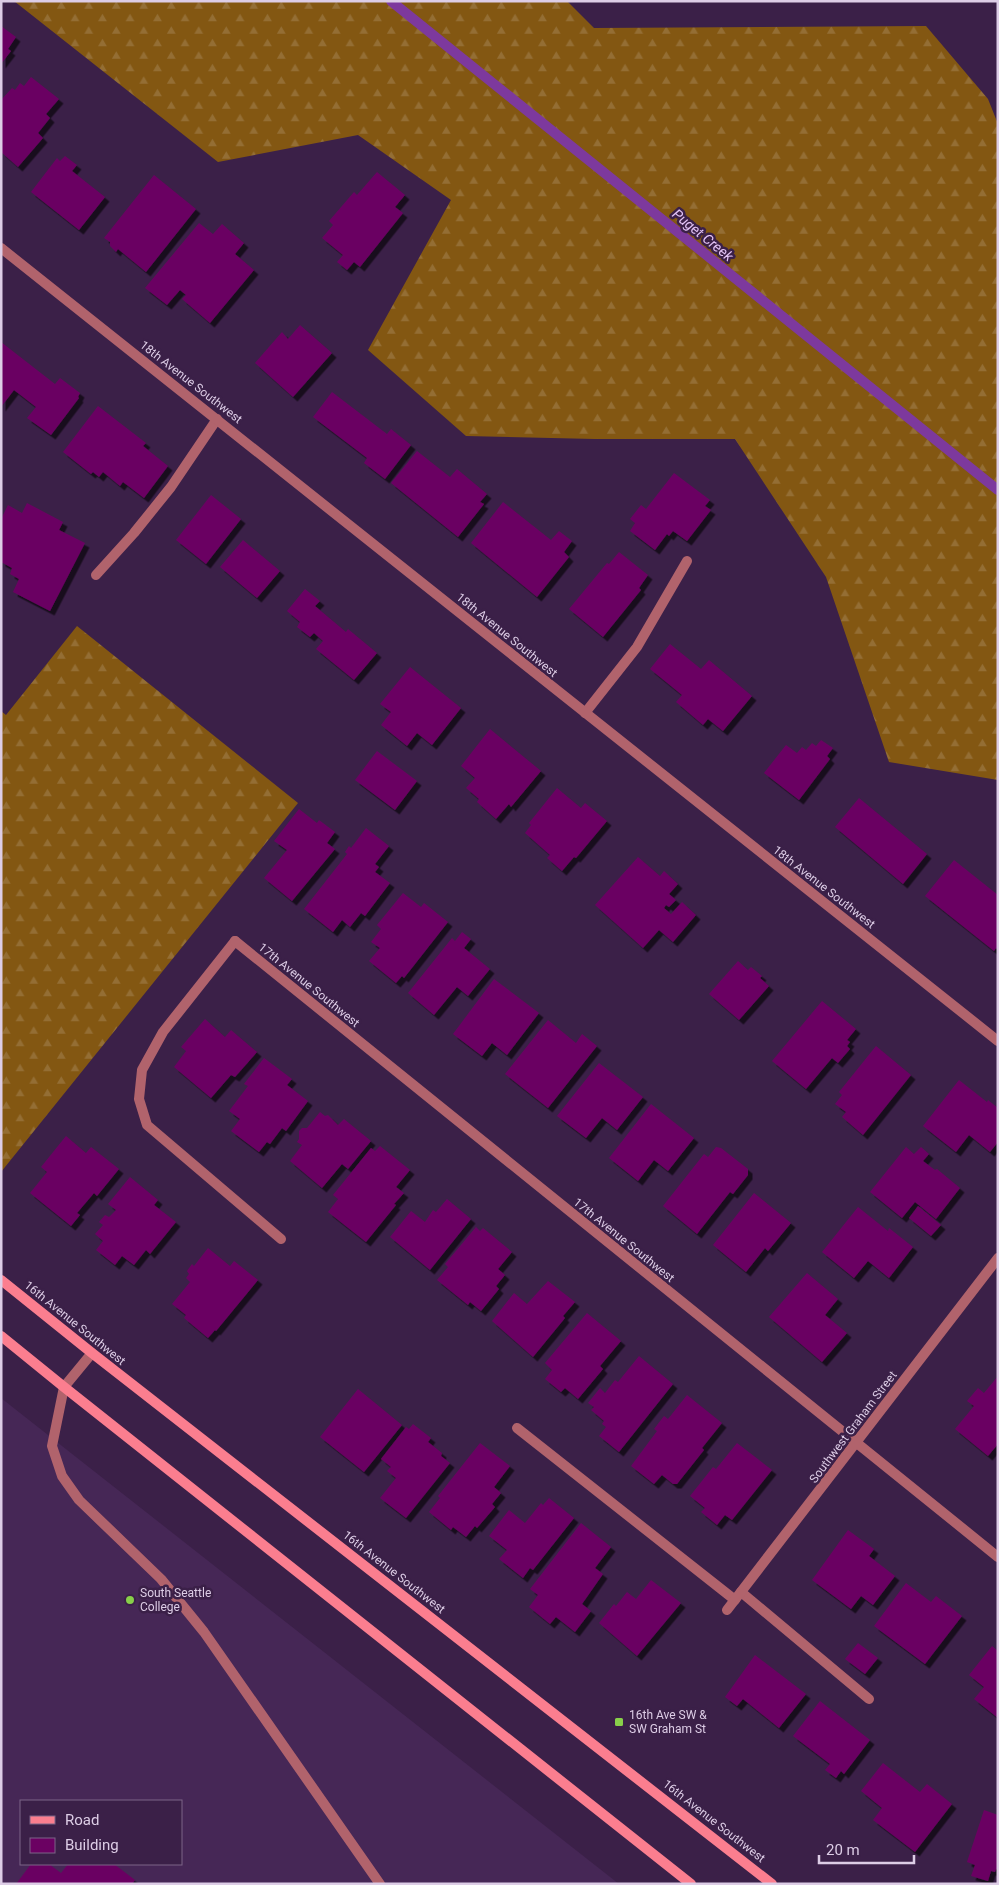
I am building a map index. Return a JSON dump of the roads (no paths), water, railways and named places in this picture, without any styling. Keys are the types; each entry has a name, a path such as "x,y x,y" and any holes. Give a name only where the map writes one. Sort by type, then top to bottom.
{"street":[{"name":"18th Avenue Southwest","path":"1,248 998,1041"},
{"path":"96,575 134,533 171,487 217,419"},
{"path":"585,713 637,647 687,561"},
{"name":"17th Avenue Southwest","path":"281,1240 147,1125 139,1099 142,1070 164,1032 235,941 856,1444 998,1556"},
{"name":"Southwest Graham Street","path":"727,1610 998,1258"},
{"name":"16th Avenue Southwest","path":"1,1280 772,1884"},
{"path":"1,1336 692,1884"},
{"path":"92,1353 64,1387 52,1446 62,1476 80,1500 161,1579 204,1632 380,1884"},
{"path":"517,1428 738,1596 869,1699"}],"waterway":[{"name":"Puget Creek","path":"391,1 998,490"}],"place":[{"name":"South Seattle College","path":"130,1600"},
{"name":"16th Ave SW & SW Graham St","path":"619,1722"}]}
